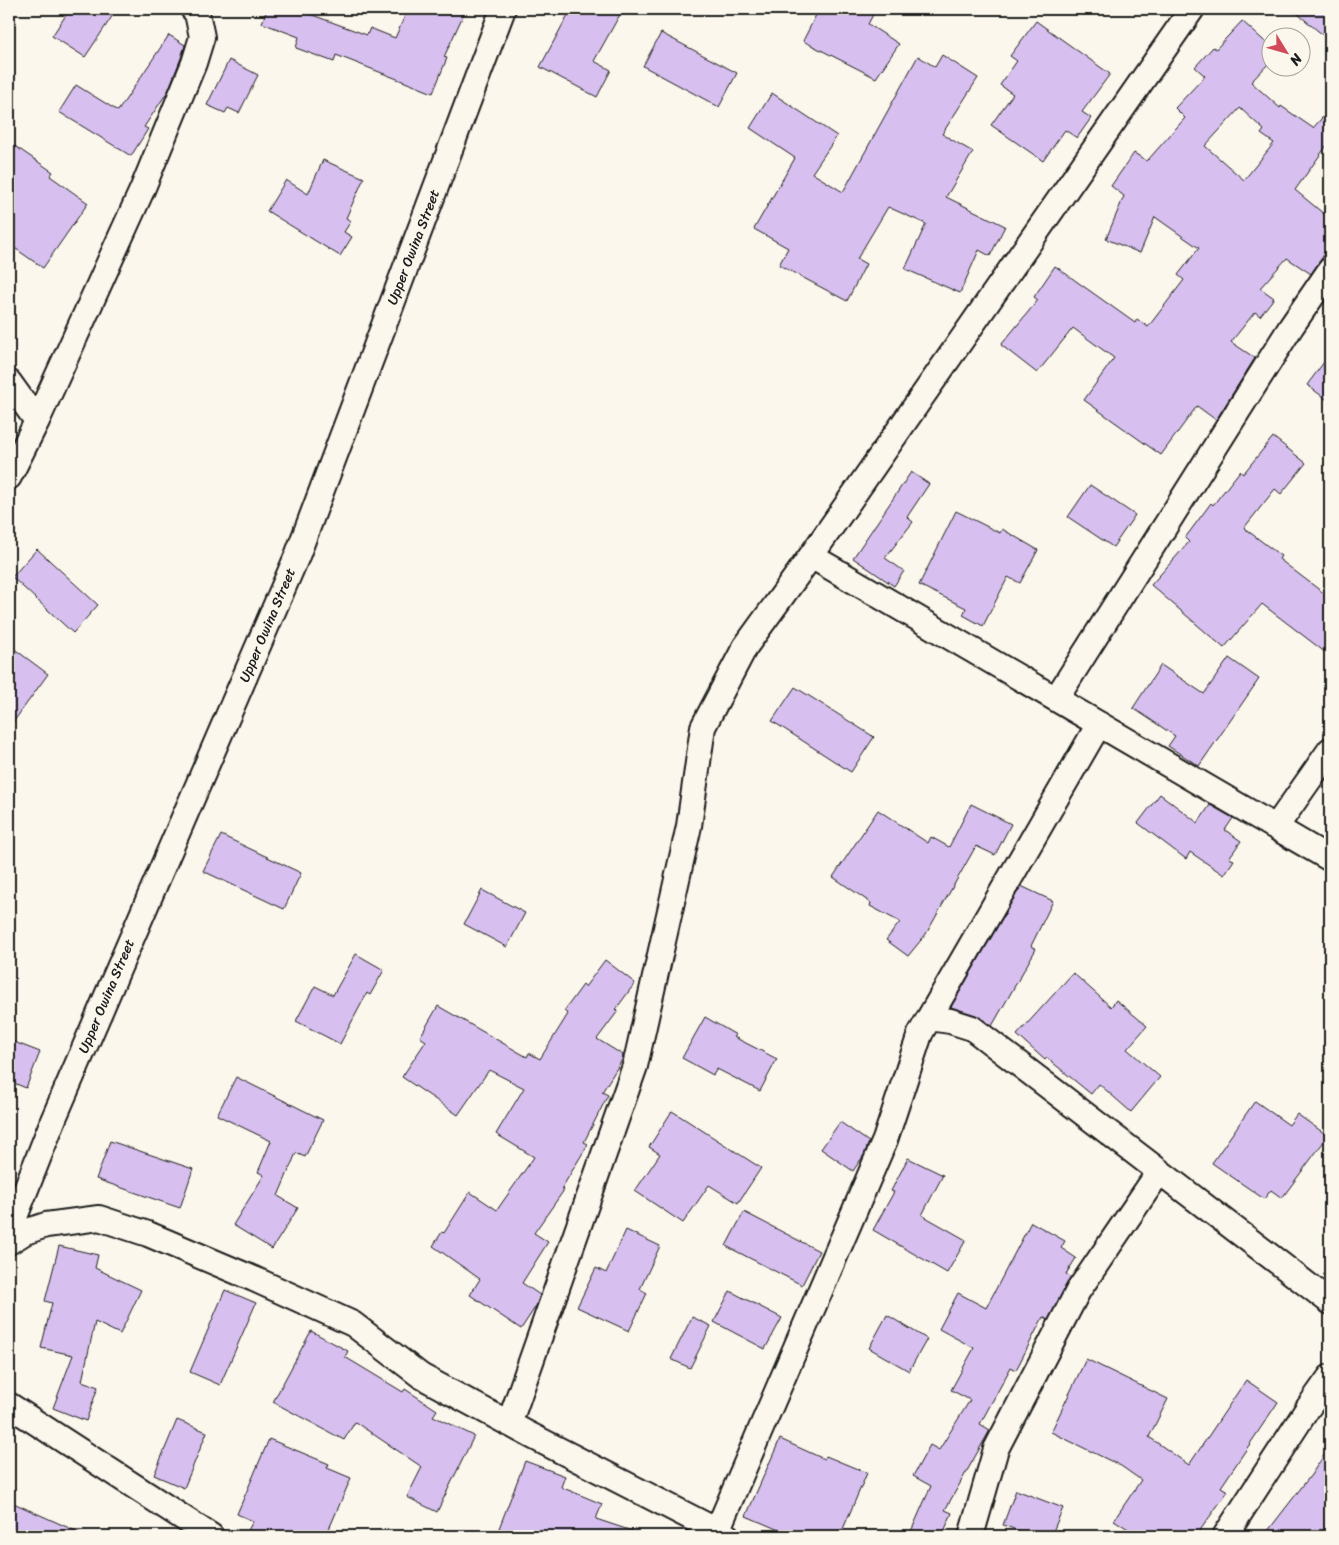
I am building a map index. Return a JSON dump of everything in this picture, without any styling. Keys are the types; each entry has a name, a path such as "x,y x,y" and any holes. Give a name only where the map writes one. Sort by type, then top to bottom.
{"street":[{"path":"9,477 37,421 142,190 194,64 202,37 197,13 193,9"},
{"name":"Upper Owina Street","path":"9,1232 58,1109 297,556 503,9"},
{"path":"510,1424 635,1066 689,826 702,727 745,647 811,556 1192,9"},
{"path":"1056,700 1291,327 1330,270"},
{"path":"9,382 37,421"},
{"path":"811,556 1330,859"},
{"path":"9,1242 25,1232 46,1225 98,1218 148,1234 353,1324 421,1376 722,1534 885,1140 920,1034 1099,724"},
{"path":"1276,827 1330,750"},
{"path":"929,1018 950,1021 972,1028 1330,1302"},
{"path":"971,1536 1000,1441 1078,1291 1159,1172"},
{"path":"1225,1536 1330,1377"},
{"path":"9,1405 211,1536"}],"building":[{"path":"70,9 117,9 85,57 52,36"},
{"path":"267,9 296,9 367,35 370,28 395,38 408,9 466,9 444,57 447,58 433,93 336,55 334,62 296,48 299,37 262,23"},
{"path":"571,9 623,9 594,61 611,70 597,97 540,67"},
{"path":"819,9 876,9 868,24 899,44 876,78 803,41"},
{"path":"1292,9 1330,9 1330,41"},
{"path":"1036,21 1110,74 1082,112 1091,118 1077,138 1065,130 1043,161 991,125 1013,94 1000,85 1017,61 1010,56"},
{"path":"1242,21 1262,39 1262,70 1251,82 1280,108 1281,106 1313,128 1330,109 1330,141 1295,190 1330,219 1330,246 1311,274 1287,258 1260,288 1274,298 1260,316 1255,312 1231,342 1255,358 1216,420 1197,406 1161,455 1084,400 1114,358 1073,328 1037,373 1001,345 1038,300 1034,297 1055,266 1135,323 1137,319 1148,327 1184,280 1178,275 1199,248 1155,217 1140,253 1106,239 1124,196 1111,186 1134,153 1147,161 1185,118 1175,108 1205,76 1195,67 1213,47 1216,49","holes":["1240,108 1264,130 1261,134 1274,143 1244,180 1205,146"]},
{"path":"661,33 737,73 719,107 643,66"},
{"path":"169,35 185,45 181,58 168,91 144,127 148,129 131,156 59,112 76,85 118,111"},
{"path":"942,55 978,78 942,134 973,152 946,197 1005,226 990,256 979,250 960,293 905,269 926,224 888,207 857,259 866,264 847,301 779,265 788,248 754,229 795,158 750,128 772,93 837,136 812,173 843,192 918,56 935,67"},
{"path":"229,60 258,75 239,113 228,108 225,113 207,105"},
{"path":"9,142 53,172 50,176 88,203 43,268 9,244"},
{"path":"323,160 364,178 346,218 351,221 344,232 352,237 340,256 267,211 286,180 308,194"},
{"path":"1330,354 1330,402 1307,385"},
{"path":"1273,437 1306,463 1281,494 1275,489 1244,528 1281,556 1279,559 1330,598 1330,656 1262,604 1224,648 1151,585 1189,542 1185,538 1211,503 1213,505 1240,471 1243,474"},
{"path":"911,472 929,484 907,517 913,522 885,558 904,571 894,586 853,558"},
{"path":"1090,485 1135,515 1113,547 1068,517"},
{"path":"956,511 1000,533 1002,529 1038,550 1020,583 1008,577 983,626 963,615 966,608 919,585"},
{"path":"37,549 98,605 73,633 12,577"},
{"path":"9,645 48,674 9,728"},
{"path":"1229,658 1259,679 1199,766 1168,746 1175,736 1133,708 1161,665 1204,694"},
{"path":"795,687 874,737 851,772 772,721"},
{"path":"1160,794 1198,823 1210,805 1233,818 1225,830 1241,841 1229,858 1234,860 1224,875 1190,852 1186,859 1138,823"},
{"path":"971,804 1011,824 995,855 976,846 926,934 908,956 886,940 900,922 870,906 871,903 833,877 878,810 928,843 931,837 949,847"},
{"path":"221,835 301,873 284,909 203,871"},
{"path":"1021,886 1053,901 1031,946 1036,949 992,1026 976,1015 951,1007"},
{"path":"482,890 525,913 507,947 464,924"},
{"path":"356,954 384,970 370,995 367,993 340,1044 296,1021 315,986 333,995"},
{"path":"605,960 635,983 616,1009 618,1011 597,1039 623,1055 622,1060 602,1092 608,1095 584,1142 588,1144 562,1188 564,1190 534,1233 548,1242 522,1283 540,1295 536,1306 521,1329 470,1295 480,1279 433,1246 442,1232 444,1233 470,1192 497,1210 534,1157 496,1134 524,1088 489,1070 458,1115 402,1077 426,1041 420,1037 438,1006 527,1057 529,1053 540,1059 568,1014 564,1011"},
{"path":"1073,973 1111,1007 1116,1000 1147,1026 1127,1049 1160,1077 1131,1112 1099,1084 1091,1094 1047,1058 1045,1060 1017,1035"},
{"path":"705,1017 736,1035 734,1037 777,1059 760,1091 717,1069 713,1075 682,1058"},
{"path":"9,1040 40,1052 26,1088 9,1081"},
{"path":"236,1077 323,1120 305,1157 296,1153 278,1196 298,1208 272,1249 233,1225 264,1175 258,1172 271,1141 217,1115"},
{"path":"1255,1101 1289,1125 1297,1114 1328,1136 1282,1198 1271,1190 1264,1199 1212,1163"},
{"path":"672,1111 761,1168 738,1203 709,1185 683,1223 635,1191 660,1154 649,1147"},
{"path":"840,1122 869,1142 864,1155 853,1171 821,1149"},
{"path":"110,1141 193,1169 180,1208 96,1179"},
{"path":"908,1158 943,1175 922,1215 966,1240 947,1273 873,1230 894,1192 891,1191"},
{"path":"744,1212 819,1251 802,1285 726,1246"},
{"path":"1031,1222 1065,1241 1061,1248 1076,1258 1066,1274 1071,1277 1048,1320 1043,1317 1016,1370 1011,1367 980,1424 990,1430 945,1510 952,1513 942,1536 909,1536 931,1486 913,1476 930,1445 939,1450 970,1400 951,1390 974,1348 939,1329 958,1293 986,1308"},
{"path":"626,1230 660,1246 640,1289 647,1293 629,1331 577,1307 596,1268 606,1273"},
{"path":"59,1246 98,1255 95,1268 141,1290 120,1334 95,1322 82,1381 98,1387 86,1421 53,1408 73,1355 41,1348 52,1303 45,1301"},
{"path":"225,1290 256,1303 220,1385 190,1372"},
{"path":"730,1291 782,1318 765,1349 714,1322"},
{"path":"887,1315 927,1339 909,1371 869,1348"},
{"path":"692,1317 711,1326 690,1368 671,1359"},
{"path":"311,1331 348,1351 345,1357 403,1392 405,1389 437,1410 433,1416 474,1436 437,1512 407,1497 422,1467 355,1422 344,1440 273,1402"},
{"path":"1086,1359 1168,1399 1149,1437 1189,1465 1246,1380 1278,1402 1221,1487 1228,1491 1196,1536 1139,1536 1114,1520 1141,1480 1121,1466 1051,1432"},
{"path":"177,1420 207,1432 184,1488 154,1475"},
{"path":"269,1439 329,1464 327,1468 351,1478 326,1536 245,1536 253,1521 237,1514"},
{"path":"780,1439 824,1459 826,1456 867,1473 840,1536 793,1536 746,1516"},
{"path":"1330,1446 1330,1536 1264,1536 1311,1475"},
{"path":"525,1461 565,1476 561,1487 602,1504 596,1519 638,1533 638,1536 496,1536"},
{"path":"1016,1490 1063,1508 1051,1536 1033,1536 1003,1525"},
{"path":"9,1501 87,1536 9,1536"}]}
